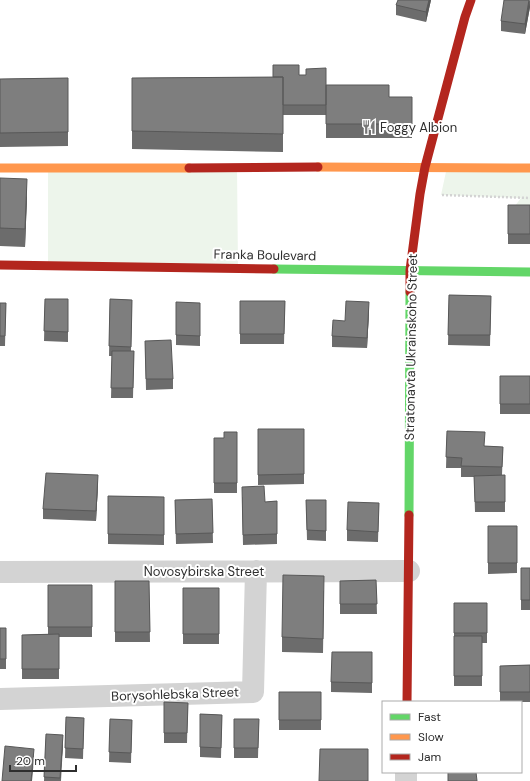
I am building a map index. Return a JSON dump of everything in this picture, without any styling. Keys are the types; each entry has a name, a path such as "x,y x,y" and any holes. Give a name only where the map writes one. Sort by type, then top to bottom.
{"street":[{"name":"Stratonavta Ukrainskoho Street","path":"407,701 410,270 425,166 465,17 471,0"},
{"path":"0,168 425,166 530,168"},
{"name":"Franka Boulevard","path":"0,265 530,272"},
{"name":"Borysohlebska Street","path":"0,699 253,692 256,571"},
{"name":"Novosybirska Street","path":"0,572 409,571"}],"path":[{"path":"420,194 530,198"}],"shaded area":[{"path":"237,167 238,268 48,266 48,168"},
{"path":"447,167 530,168 530,215 508,215 521,198 441,195"}],"building":[{"path":"398,0 429,0 426,12 396,5"},
{"path":"504,0 529,0 525,24 501,21"},
{"path":"273,65 299,65 299,75 306,75 306,69 326,68 326,105 283,105 283,77 273,77"},
{"path":"283,77 283,134 132,131 132,78"},
{"path":"68,78 68,132 0,133 0,79"},
{"name":"Foggy Albion","path":"326,85 389,85 389,97 412,97 412,124 326,124"},
{"path":"0,178 27,179 25,229 0,228"},
{"path":"508,205 530,205 530,234 508,234"},
{"path":"449,295 491,296 490,335 448,335"},
{"path":"45,299 68,299 68,332 44,331"},
{"path":"110,299 132,300 131,347 109,346"},
{"path":"240,301 285,301 284,334 240,334"},
{"path":"346,301 369,302 367,338 332,336 333,320 345,321"},
{"path":"176,302 200,303 200,336 176,335"},
{"path":"0,303 6,303 5,336 0,336"},
{"path":"171,340 173,379 146,379 145,341"},
{"path":"112,351 134,351 133,388 111,388"},
{"path":"500,376 530,376 530,404 500,404"},
{"path":"258,429 304,429 304,474 258,475"},
{"path":"447,431 485,432 484,446 503,447 502,467 461,466 462,458 446,457"},
{"path":"224,432 237,432 237,483 214,483 214,438 224,438"},
{"path":"46,473 98,475 96,511 43,509"},
{"path":"505,475 505,502 475,502 474,476"},
{"path":"264,486 265,502 277,501 277,534 243,535 242,487"},
{"path":"108,496 164,497 164,535 108,534"},
{"path":"212,499 213,533 176,534 175,500"},
{"path":"306,500 326,500 326,531 307,530"},
{"path":"348,502 379,503 378,532 347,530"},
{"path":"488,526 517,526 517,563 488,563"},
{"path":"521,568 530,568 530,600 521,600"},
{"path":"283,575 324,576 323,639 282,637"},
{"path":"376,580 377,604 340,604 340,581"},
{"path":"115,581 149,581 150,632 115,632"},
{"path":"48,585 92,585 92,627 48,627"},
{"path":"183,588 219,588 219,634 183,634"},
{"path":"454,603 487,603 487,633 454,633"},
{"path":"0,628 6,628 6,659 0,659"},
{"path":"59,634 59,669 22,669 22,635"},
{"path":"454,636 482,636 482,676 454,676"},
{"path":"332,652 372,652 372,683 331,682"},
{"path":"530,665 530,692 500,692 500,666"},
{"path":"279,692 321,692 321,720 279,720"},
{"path":"164,702 188,703 187,733 164,733"},
{"path":"200,714 222,715 221,748 200,747"},
{"path":"66,717 84,718 83,749 65,748"},
{"path":"110,719 132,720 131,753 109,752"},
{"path":"234,719 259,719 258,748 234,748"},
{"path":"46,734 63,735 60,778 44,777"},
{"path":"5,746 34,749 31,781 2,781"},
{"path":"320,749 368,749 368,781 319,781"},
{"path":"448,773 476,773 477,781 448,781"}],"traffic: fast":[{"path":"274,269 530,272"},
{"path":"409,515 410,292"}],"traffic: slow":[{"path":"318,167 530,168"},
{"path":"0,168 189,168"}],"traffic: jam":[{"path":"410,292 410,270 425,167 465,17 471,0"},
{"path":"189,168 318,167"},
{"path":"0,265 274,269"},
{"path":"407,701 409,515"}],"place":[{"name":"Foggy Albion","path":"369,127"}]}
